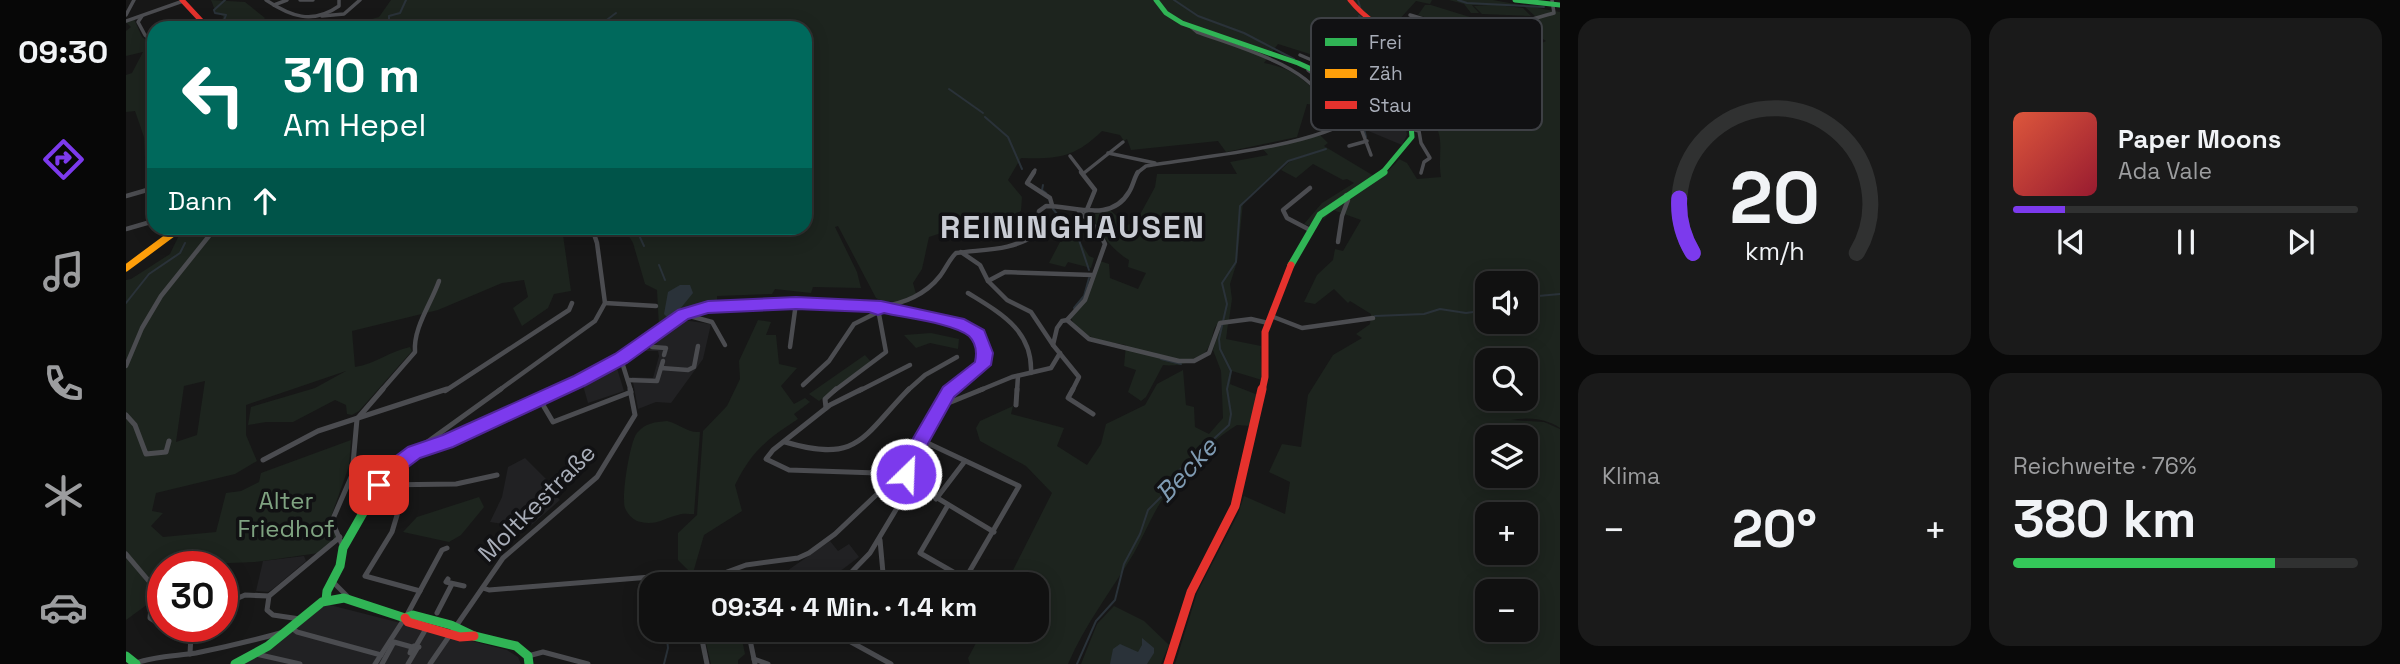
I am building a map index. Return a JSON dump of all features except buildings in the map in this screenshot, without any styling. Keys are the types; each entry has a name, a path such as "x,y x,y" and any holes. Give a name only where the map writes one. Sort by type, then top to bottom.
{"main road":[{"path":"1156,0 1172,18 1190,26 1299,59 1311,65"},
{"path":"1350,0 1360,13 1368,18"},
{"path":"1515,0 1555,3"},
{"path":"182,1 201,21"},
{"path":"1168,664 1191,592 1235,506 1265,377 1265,332 1293,261 1320,215 1346,195 1387,170 1412,137 1412,130"},
{"path":"126,268 171,235"},
{"path":"326,600 340,566 343,548 379,485 390,470 414,452 447,442 621,359 683,314 708,307 796,303 878,308"},
{"path":"234,664 256,653 326,600 349,598 376,610 405,618 408,622 453,630"},
{"path":"405,618 413,615 453,630 516,646 528,660"},
{"path":"126,656 135,664"}],"street":[{"path":"126,3 133,0"},
{"path":"126,15 133,0"},
{"path":"266,0 283,12 331,17 343,16 353,10 360,0"},
{"path":"274,5 287,0"},
{"path":"300,0 313,0"},
{"path":"320,14 336,8 339,0"},
{"path":"126,21 182,1"},
{"path":"1536,18 1554,13 1555,3"},
{"path":"1410,15 1420,18"},
{"path":"142,16 138,22 147,37"},
{"path":"1190,26 1197,32 1290,69 1311,87"},
{"path":"1299,59 1311,63"},
{"path":"1299,59 1311,68"},
{"path":"803,385 833,356 846,330 854,321 878,308 919,294 940,275 953,255 960,252 994,251 1029,241 1038,230 1039,211 1052,205 1097,213 1121,201 1129,193 1134,175 1139,169 1270,145 1323,130"},
{"path":"1362,130 1371,155"},
{"path":"1416,130 1419,131 1421,143 1430,158 1424,162 1421,173"},
{"path":"1349,146 1367,141"},
{"path":"1084,173 1123,142"},
{"path":"1108,153 1156,164"},
{"path":"1070,156 1095,190 1086,212"},
{"path":"1035,170 1027,183 1049,198 1052,205"},
{"path":"1310,188 1283,210 1287,218 1310,230"},
{"path":"126,196 147,190"},
{"path":"1338,242 1342,216 1349,200 1346,195"},
{"path":"1053,345 1057,328 1085,300 1105,244 1098,230 1079,211"},
{"path":"126,229 147,223"},
{"path":"126,366 139,332 165,286 210,235"},
{"path":"414,452 588,327 599,315 605,303 594,235"},
{"path":"960,252 980,265 988,281 1007,300 1031,312 1079,377 1068,398 1093,414"},
{"path":"988,281 1005,272 1092,275"},
{"path":"343,548 332,521 352,475 358,419 415,352 414,336 428,311 439,281"},
{"path":"968,293 1009,318 1032,355 1031,373"},
{"path":"263,460 318,431 441,393 569,310 572,303"},
{"path":"605,303 656,306"},
{"path":"790,347 789,336 797,320 796,303"},
{"path":"878,308 964,325 978,335 985,353 983,365 948,392 906,466 906,474"},
{"path":"826,408 824,403 827,396 886,352 878,308"},
{"path":"683,314 712,322 725,345"},
{"path":"1067,320 1079,332 1097,342 1185,362 1200,359 1209,352 1217,327 1224,322 1269,319 1302,328 1373,318"},
{"path":"661,368 688,370 694,367 698,346"},
{"path":"628,380 657,381 666,348 652,347"},
{"path":"940,406 1018,376 1051,368 1060,353"},
{"path":"785,441 832,451 862,441 877,428 918,380 957,357"},
{"name":"Moltkestraße","path":"430,664 512,548 597,477 604,467 635,415 621,359"},
{"path":"910,365 826,408 772,450 766,459 789,470 877,473 895,480 902,487 911,486 994,531"},
{"path":"1016,405 1018,376"},
{"path":"539,400 553,422 631,392"},
{"path":"126,415 135,425 146,454 166,452 169,441"},
{"path":"921,440 1019,486 968,574 962,577 920,553 948,505"},
{"path":"936,499 965,461"},
{"path":"728,572 746,565 798,558 809,553 835,534 900,476 906,474 913,477 909,492 855,572"},
{"path":"379,485 456,484 497,475"},
{"path":"405,485 392,532 366,578 420,591"},
{"path":"301,619 273,615 267,610 269,596 340,537"},
{"path":"880,539 883,572"},
{"path":"382,664 389,646 442,550 447,548"},
{"path":"126,554 147,579"},
{"path":"482,588 489,590 639,578"},
{"path":"332,581 349,598"},
{"path":"437,613 450,581 464,586"},
{"path":"238,596 269,596"},
{"path":"375,664 394,642 412,646 410,653 427,627"},
{"path":"135,664 149,657 190,654 289,630 381,655"},
{"path":"190,654 191,642"},
{"path":"702,642 707,664"},
{"path":"751,642 755,662 768,664"},
{"path":"851,642 891,664"},
{"path":"408,664 419,647 416,646"},
{"path":"528,660 543,652 589,664"},
{"path":"256,653 300,664"}],"shaded area":[{"path":"1366,130 1406,130 1407,135 1402,145"},
{"path":"680,285 690,285 693,293 680,309 667,317 664,314 668,292"},
{"path":"683,320 711,324 703,359 671,403 656,402 638,409 632,377 653,378 659,356 658,351 637,349"},
{"path":"616,365 624,391 588,403 582,382"},
{"path":"525,458 550,483 547,486 560,500 527,529 517,520 510,525 490,522 502,497 508,467"},
{"path":"830,541 838,551 849,544 859,557 839,572 785,572"},
{"path":"304,556 306,561 274,588 268,592 256,591 263,561"},
{"path":"326,604 507,650 518,657 521,664 244,664 274,647"},
{"path":"1142,638 1154,648 1147,664 1110,664 1113,649 1120,644 1138,652"}],"green space":[{"path":"211,0 245,2 265,18 263,21 222,21 223,16 216,13"},
{"path":"391,0 1432,0 1430,4 1416,1 1401,18 1311,18 1311,54 1278,44 1264,63 1292,72 1311,87 1311,104 1307,104 1297,137 1226,152 1218,141 1131,150 1127,139 1124,141 1120,135 1102,131 1083,147 1065,155 1021,158 1008,180 1022,197 1021,211 992,227 998,237 972,241 965,225 929,237 922,269 913,283 916,294 891,302 876,298 838,226 835,227 857,272 861,288 813,287 811,293 775,289 772,294 717,296 717,303 689,308 659,327 657,290 645,284 628,235 812,235 812,21 365,21 379,17"},
{"path":"1449,0 1493,0 1560,12 1560,428 1548,422 1536,419 1511,420 1544,422 1560,429 1560,664 1175,664 1197,593 1238,514 1244,496 1285,514 1290,482 1269,472 1282,444 1301,447 1308,395 1333,355 1362,338 1356,334 1370,324 1371,314 1350,301 1348,303 1334,289 1315,304 1304,302 1317,275 1333,260 1335,249 1343,251 1361,220 1333,210 1322,218 1341,202 1382,176 1399,159 1407,163 1417,179 1441,177 1439,136 1438,131 1433,130 1542,130 1542,43 1546,41 1542,39 1542,18 1533,18 1536,17 1524,6 1506,6 1523,8 1531,16 1482,14 1474,6 1487,5 1472,5 1479,13 1471,13 1464,4"},
{"path":"1425,5 1431,5 1473,18 1427,18 1418,15"},
{"path":"134,19 142,37 147,41 146,179 144,137 135,111 126,112 126,75 132,73 143,52 126,56 126,31 131,27 126,22"},
{"path":"1318,133 1328,143 1324,146 1374,176 1326,207 1309,226 1304,224 1322,203 1354,183 1313,164 1296,178 1281,170 1289,162 1311,153 1287,161 1243,202 1237,262 1230,284 1232,299 1229,320 1218,323 1208,348 1200,357 1182,364 1163,365 1146,397 1141,401 1128,392 1136,370 1124,366 1126,345 1087,335 1071,318 1085,300 1097,260 1109,264 1110,278 1138,289 1146,273 1128,267 1129,260 1111,245 1085,214 1110,210 1127,225 1136,222 1155,187 1157,174 1237,174 1230,162 1268,155 1262,148"},
{"name":"Alter Friedhof","path":"179,235 563,235 571,291 554,294 548,308 522,326 513,308 528,297 524,280 502,283 438,310 352,331 355,367 410,347 412,351 359,411 352,415 347,414 346,405 335,400 293,422 248,425 251,407 315,388 346,371 246,405 246,435 257,461 235,474 156,493 152,511 163,513 151,526 163,537 216,532 226,493 241,491 259,482 261,473 351,440 349,466 326,531 336,531 336,539 319,553 255,562 238,563 238,551 147,551 147,605 126,620 126,280 170,254","holes":["205,381 197,435 176,442 184,386"]},
{"path":"1077,237 1089,256 1094,258 1091,268 1068,262 1065,267 1049,263 1060,242"},
{"path":"758,320 771,322 766,335 776,335 779,364 797,368 781,386 794,404 805,398 810,402 794,414 798,419 768,440 748,463 735,485 742,511 704,535 693,572 690,572 678,560 678,533 697,515 703,431 727,406 740,379 739,361"},
{"path":"1221,324 1228,324 1226,339 1261,346 1262,380 1232,371 1230,384 1258,395 1250,426 1237,425 1225,433 1202,452 1172,485 1134,553 1082,635 1068,664 970,664 968,658 977,642 1049,642 1049,572 1012,572 1052,493 1026,466 980,441 976,428 980,421 1013,406 1011,414 1064,428 1057,446 1087,465 1101,444 1106,424 1145,405 1157,384 1183,370 1186,405 1194,407 1195,427 1209,434 1223,418 1221,371 1213,350"},
{"path":"931,333 959,339 958,349 930,343 916,348 904,335"},
{"path":"865,355 871,362 819,401 809,394"},
{"path":"667,421 700,432 694,514 680,514 646,523 634,519 625,508 629,457 634,438 643,427"},
{"path":"479,497 484,507 461,535 449,542 403,532 417,517"},
{"path":"1114,606 1144,621 1169,645 1161,664 1081,664 1097,624"},
{"path":"706,642 742,642 745,654 738,660 738,664 711,664"}],"waterway":[{"path":"225,0 214,10 215,13 226,15 226,21"},
{"path":"389,19 389,16 400,13 406,0"},
{"path":"1174,0 1198,16 1244,33 1294,59"},
{"path":"1358,0 1360,7"},
{"path":"1458,0 1467,3 1544,7"},
{"path":"605,21 616,13"},
{"path":"949,89 983,113"},
{"path":"985,117 1008,137 1022,169"},
{"name":"Becke","path":"1364,130 1366,137"},
{"name":"Becke","path":"1077,664 1096,621 1115,600 1124,564 1140,534 1148,510 1171,487 1174,475 1229,425 1231,414 1227,389 1231,371 1220,349 1219,339 1227,304 1222,283 1236,262 1240,206 1288,161 1326,149"},
{"path":"1043,185 1042,190 1046,193"},
{"path":"1053,209 1066,225 1062,227 1070,238 1078,237 1089,270"},
{"path":"639,235 644,246"},
{"path":"126,303 149,274 180,253 185,243"},
{"path":"659,265 665,280"},
{"path":"1074,308 1084,296 1089,278"},
{"path":"1538,296 1560,294"},
{"path":"1375,316 1424,314 1440,309 1475,312"},
{"path":"1161,359 1181,364"},
{"path":"664,664 667,642"}],"traffic: fast":[{"path":"1156,0 1166,13 1182,23 1311,69"},
{"path":"1515,0 1560,5"},
{"path":"1291,265 1320,215 1346,195 1387,170 1412,137 1411,130"},
{"path":"326,600 327,591 340,566 343,548 379,485 400,462 414,452 447,442 580,381 621,359 683,314 702,308 749,303 872,306"},
{"path":"235,664 268,646 322,602 344,598 405,618 413,615 451,625 474,636 516,646 528,656 529,664"},
{"path":"126,656 136,664"}],"traffic: slow":[{"path":"126,268 171,235"}],"traffic: jam":[{"path":"182,0 202,21"},
{"path":"1350,0 1367,18"},
{"path":"1168,664 1191,592 1235,506 1265,377 1265,332 1291,265"},
{"path":"405,618 408,622 460,637 474,636"}],"district":[{"name":"REININGHAUSEN","path":"1073,227"}],"route":[{"path":"379,485 390,470 414,452 447,442 621,359 683,314 708,307 796,303 872,306 875,309 881,307 964,325 975,330 985,353 983,365 979,371 948,392 906,466 906,474"}]}
